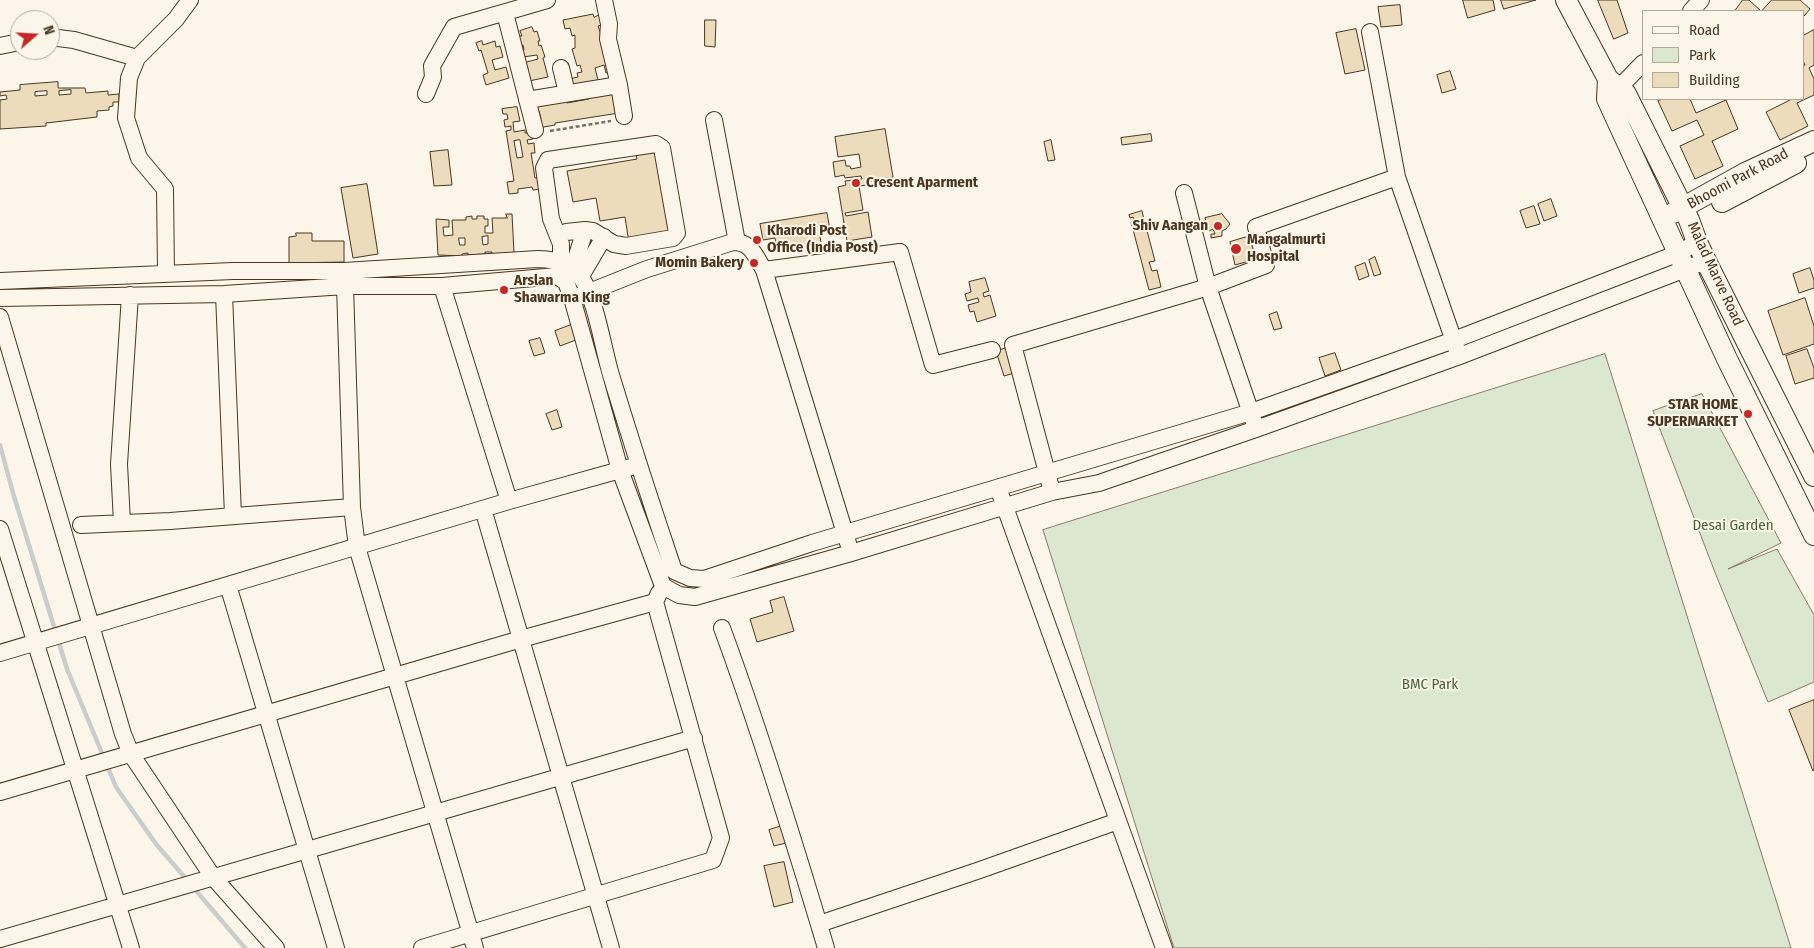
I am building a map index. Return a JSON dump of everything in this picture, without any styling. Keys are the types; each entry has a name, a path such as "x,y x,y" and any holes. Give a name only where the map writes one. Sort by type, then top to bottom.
{"main road":[{"path":"1566,0 1612,89"},
{"name":"Malad Marve Road","path":"1612,89 1626,94 1686,214 1706,261 1797,442 1812,468"},
{"name":"Malad Marve Road","path":"1612,89 1666,226 1724,352 1814,535"},
{"name":"Bhoomi Park Road","path":"1666,226 1745,173 1783,163 1814,142"},
{"path":"1783,163 1814,156"},
{"path":"1724,352 1746,341"},
{"path":"1773,450 1797,442"}],"street":[{"path":"166,273 165,189 139,158 126,118 129,78 137,58 176,19 190,0"},
{"path":"426,94 433,76 432,66 454,27 505,13 530,3 547,0"},
{"path":"604,0 609,24 608,39 619,84 624,116"},
{"path":"1692,10 1701,0"},
{"path":"505,13 535,130"},
{"path":"1370,32 1397,177 1456,348"},
{"path":"60,38 74,40 137,58"},
{"path":"1612,89 1642,64"},
{"path":"561,68 567,93"},
{"path":"527,100 619,84"},
{"path":"714,120 736,242"},
{"path":"566,232 584,230 614,244 626,246 673,238 677,233 662,148 656,144 548,160 544,168 551,219 571,268 589,293 611,374 674,571 690,578 739,576 818,562 1052,492 1099,482 1256,429 1456,348 1682,261 1706,261"},
{"path":"1052,492 1012,345 1208,287 1266,265 1256,227 1397,177"},
{"path":"1184,193 1208,287 1256,429"},
{"path":"571,268 584,230"},
{"path":"571,268 604,238"},
{"path":"572,298 647,269 736,242 743,242 750,248 764,270 851,553"},
{"path":"1682,261 1697,242"},
{"path":"764,270 900,252 933,365 992,350"},
{"path":"0,281 166,273 344,271 538,259 571,268"},
{"path":"290,290 291,271"},
{"path":"0,298 224,294 345,286 442,286 557,276 566,282 572,298 620,470 663,586 679,595 695,597 812,543 1251,412 1456,348"},
{"path":"25,280 27,297"},
{"path":"345,286 352,507 357,546 473,941"},
{"path":"442,286 508,502"},
{"path":"224,294 233,516"},
{"path":"122,523 119,464 130,295"},
{"path":"0,317 83,628 122,734 127,755 206,879 276,948"},
{"path":"0,653 357,546 639,465"},
{"path":"998,487 1164,948"},
{"path":"81,525 352,507"},
{"path":"483,509 611,948"},
{"path":"0,529 82,768 117,905 131,948"},
{"path":"812,543 818,562"},
{"path":"422,948 473,941 596,896 713,860 721,838 655,602 663,586 674,571"},
{"path":"228,585 336,948"},
{"path":"0,792 521,639 655,602"},
{"path":"722,628 790,828 826,948"},
{"path":"0,939 694,738"},
{"path":"819,924 1118,821"}],"path":[{"path":"535,130 541,132 622,119 624,116"}],"green space":[{"name":"BMC Park","path":"1605,354 1791,948 1174,948 1043,530"},
{"name":"Desai Garden","path":"1702,394 1781,543 1728,569 1777,549 1814,615 1814,682 1768,702 1716,575 1653,411"}],"building":[{"path":"1463,0 1493,0 1495,10 1468,18"},
{"path":"1501,0 1536,0 1504,9"},
{"path":"1598,0 1617,0 1628,33 1614,39"},
{"path":"1743,0 1749,0 1760,10 1736,10"},
{"path":"1772,0 1800,0 1810,9 1804,16 1804,10 1763,10"},
{"path":"1400,5 1402,25 1381,27 1378,7"},
{"path":"603,13 602,25 598,26 614,71 606,73 604,65 595,68 598,80 571,87 569,79 578,77 577,73 582,72 580,65 577,66 572,49 575,48 575,35 572,36 570,28 565,29 563,20 593,14 594,17"},
{"path":"705,20 716,20 715,47 705,46"},
{"path":"532,27 534,32 537,31 540,41 538,41 539,46 541,45 545,57 543,58 548,77 529,81 523,63 538,59 537,55 523,57 521,51 524,50 523,45 518,46 519,36 522,36 520,31"},
{"path":"1356,29 1365,70 1345,74 1336,33"},
{"path":"1814,30 1814,65 1809,68 1814,79 1814,95 1804,100 1805,65 1804,35"},
{"path":"482,41 483,45 495,41 496,47 500,46 503,57 492,60 495,70 506,67 509,78 486,85 483,75 488,73 481,50 479,51 476,43"},
{"path":"1450,71 1456,89 1442,93 1437,75"},
{"path":"58,82 58,88 85,88 86,93 108,91 108,95 119,94 119,102 113,102 113,106 109,107 109,110 97,111 97,117 46,123 46,126 0,129 0,100 7,99 6,95 0,96 0,92 20,90 20,85","holes":["71,90 71,94 59,95 59,91","47,91 47,95 35,96 35,92"]},
{"path":"615,90 619,113 555,123 555,125 538,128 536,120 541,119 539,111 535,112 533,105 566,99 567,103 589,99 588,95"},
{"path":"1690,100 1696,113 1726,100 1738,129 1712,141 1723,166 1695,179 1680,146 1704,135 1697,120 1672,131 1658,101"},
{"path":"1790,100 1803,100 1797,103 1808,126 1780,140 1766,112"},
{"path":"517,107 520,121 513,122 514,132 525,130 525,133 529,133 529,136 532,136 533,139 527,140 528,144 534,143 535,153 531,153 535,178 539,177 541,189 533,190 532,187 518,189 518,193 509,194 507,182 514,181 506,131 511,130 511,126 505,127 504,120 508,119 507,114 503,114 502,109","holes":["520,140 523,157 517,158 514,141"]},
{"name":"Cresent Aparment","path":"885,129 893,177 866,182 867,185 859,186 863,210 845,213 846,216 868,212 872,237 847,241 838,187 846,185 845,181 862,179 861,176 845,178 844,175 835,177 833,162 845,160 846,166 850,166 851,169 861,167 859,154 838,157 835,137"},
{"path":"1151,134 1152,141 1122,145 1121,138"},
{"path":"1051,140 1055,160 1048,161 1044,142"},
{"path":"448,150 452,185 434,186 430,152"},
{"path":"658,151 673,235 629,243 625,217 600,221 596,198 573,202 567,171 637,159 636,155"},
{"path":"367,184 378,254 353,258 341,188"},
{"path":"1551,199 1557,216 1544,221 1538,204"},
{"path":"1534,206 1540,224 1526,228 1520,211"},
{"path":"1142,211 1145,224 1137,226 1138,229 1146,227 1155,261 1149,262 1152,271 1157,270 1161,287 1149,290 1131,222 1134,221 1133,217 1130,218 1129,215"},
{"path":"827,213 830,230 819,232 822,247 808,249 807,246 777,251 775,238 763,240 760,224"},
{"path":"506,214 512,214 514,253 492,254 492,252 485,252 485,254 462,254 462,256 438,255 436,219 449,220 449,227 443,227 444,236 453,235 452,220 466,220 466,217 472,216 472,219 477,219 477,216 484,216 484,219 488,219 485,233 493,233 492,218 507,218","holes":["488,236 488,244 483,245 482,237","459,238 465,238 465,245 460,245"]},
{"name":"Shiv Aangan","path":"1222,214 1230,224 1222,231 1222,236 1211,238 1211,234 1215,234 1213,229 1209,231 1205,218"},
{"path":"296,233 312,233 312,241 344,241 344,262 289,263 289,237 296,236"},
{"path":"1254,235 1260,258 1235,265 1230,242"},
{"path":"1375,257 1381,274 1374,276 1369,260"},
{"path":"1365,263 1369,276 1359,280 1355,267"},
{"path":"1810,268 1814,280 1814,288 1799,293 1793,274"},
{"path":"985,278 989,291 983,293 984,297 990,295 996,316 977,322 974,311 970,312 968,305 979,302 978,298 967,301 965,294 971,292 969,282"},
{"path":"1805,298 1814,326 1814,344 1783,355 1768,311"},
{"path":"1277,312 1282,328 1274,330 1269,315"},
{"path":"571,325 576,340 560,346 555,331"},
{"path":"540,338 545,353 534,356 529,341"},
{"path":"1011,347 1018,372 1004,376 996,351"},
{"path":"1807,349 1814,368 1814,378 1795,384 1786,356"},
{"path":"1335,353 1341,370 1325,376 1319,358"},
{"path":"557,410 562,427 552,430 546,414"},
{"path":"784,597 794,631 757,642 750,619 773,612 770,601"},
{"path":"1814,700 1814,770 1813,771 1789,710"},
{"path":"782,826 786,843 774,846 769,830"},
{"path":"784,862 793,902 774,907 764,866"}],"waterway":[{"path":"0,445 67,669 116,787 156,844 187,880"},
{"path":"192,886 245,948"}],"place":[{"name":"Cresent Aparment","path":"856,183"},
{"name":"Shiv Aangan","path":"1218,226"},
{"name":"Kharodi Post Office (India Post)","path":"757,240"},
{"name":"Mangalmurti Hospital","path":"1236,249"},
{"name":"Momin Bakery","path":"754,263"},
{"name":"Arslan Shawarma King","path":"504,290"},
{"name":"STAR HOME SUPERMARKET","path":"1748,414"}]}
